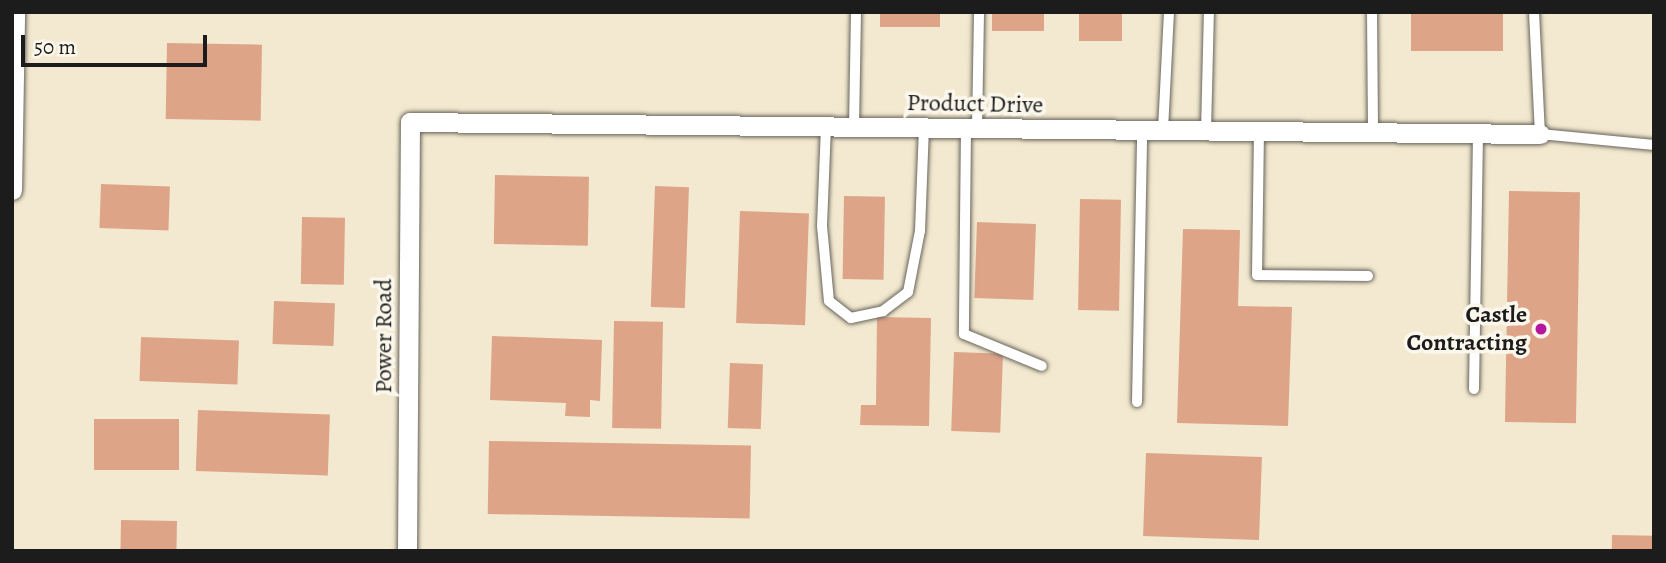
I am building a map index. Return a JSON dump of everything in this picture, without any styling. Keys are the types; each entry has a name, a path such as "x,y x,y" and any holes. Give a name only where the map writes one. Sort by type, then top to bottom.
{"street":[{"path":"12,190 15,12"},
{"name":"Product Drive","path":"410,122 1539,134"},
{"name":"Power Road","path":"407,551 410,122"}],"lane":[{"path":"853,127 856,12"},
{"path":"979,12 964,334 1042,366"},
{"path":"1163,130 1170,12"},
{"path":"1206,131 1209,12"},
{"path":"1372,12 1373,132"},
{"path":"1534,12 1539,134 1654,145"},
{"path":"826,127 822,226 829,301 850,318 883,311 908,292 920,231 925,127"},
{"path":"1137,402 1142,131"},
{"path":"1259,131 1257,275 1368,276"},
{"path":"1474,389 1478,133"}],"building":[{"path":"880,12 940,12 940,27 880,27"},
{"path":"992,12 1044,12 1044,31 992,31"},
{"path":"1079,12 1122,12 1122,41 1079,41"},
{"path":"1411,12 1503,12 1503,51 1411,51"},
{"path":"167,43 262,45 261,121 166,119"},
{"path":"495,175 589,177 588,246 494,244"},
{"path":"101,184 170,186 168,230 99,228"},
{"path":"655,186 689,187 685,308 651,307"},
{"path":"1509,191 1580,192 1576,423 1505,422"},
{"path":"844,196 885,197 884,280 843,279"},
{"path":"1080,199 1121,200 1119,311 1078,310"},
{"path":"740,211 809,213 805,325 736,323"},
{"path":"302,217 345,218 344,285 301,284"},
{"path":"977,222 1036,224 1033,300 974,298"},
{"path":"1183,229 1240,230 1238,306 1292,307 1288,426 1177,423"},
{"path":"274,301 335,303 333,346 272,344"},
{"path":"877,317 931,318 929,426 860,425 861,405 876,405"},
{"path":"614,321 663,322 661,429 612,428"},
{"path":"492,336 602,340 600,401 590,400 590,417 565,416 566,403 490,400"},
{"path":"141,337 239,340 237,384 139,381"},
{"path":"954,352 1003,354 1000,433 951,431"},
{"path":"730,363 763,364 761,429 728,428"},
{"path":"198,410 330,415 328,476 196,471"},
{"path":"94,419 179,419 179,470 94,470"},
{"path":"489,441 751,446 750,519 488,514"},
{"path":"1146,453 1262,457 1259,540 1143,536"},
{"path":"121,520 177,521 176,551 120,551"},
{"path":"1612,535 1654,536 1654,551 1612,551"}],"place":[{"name":"Castle Contracting","path":"1541,329"}]}
